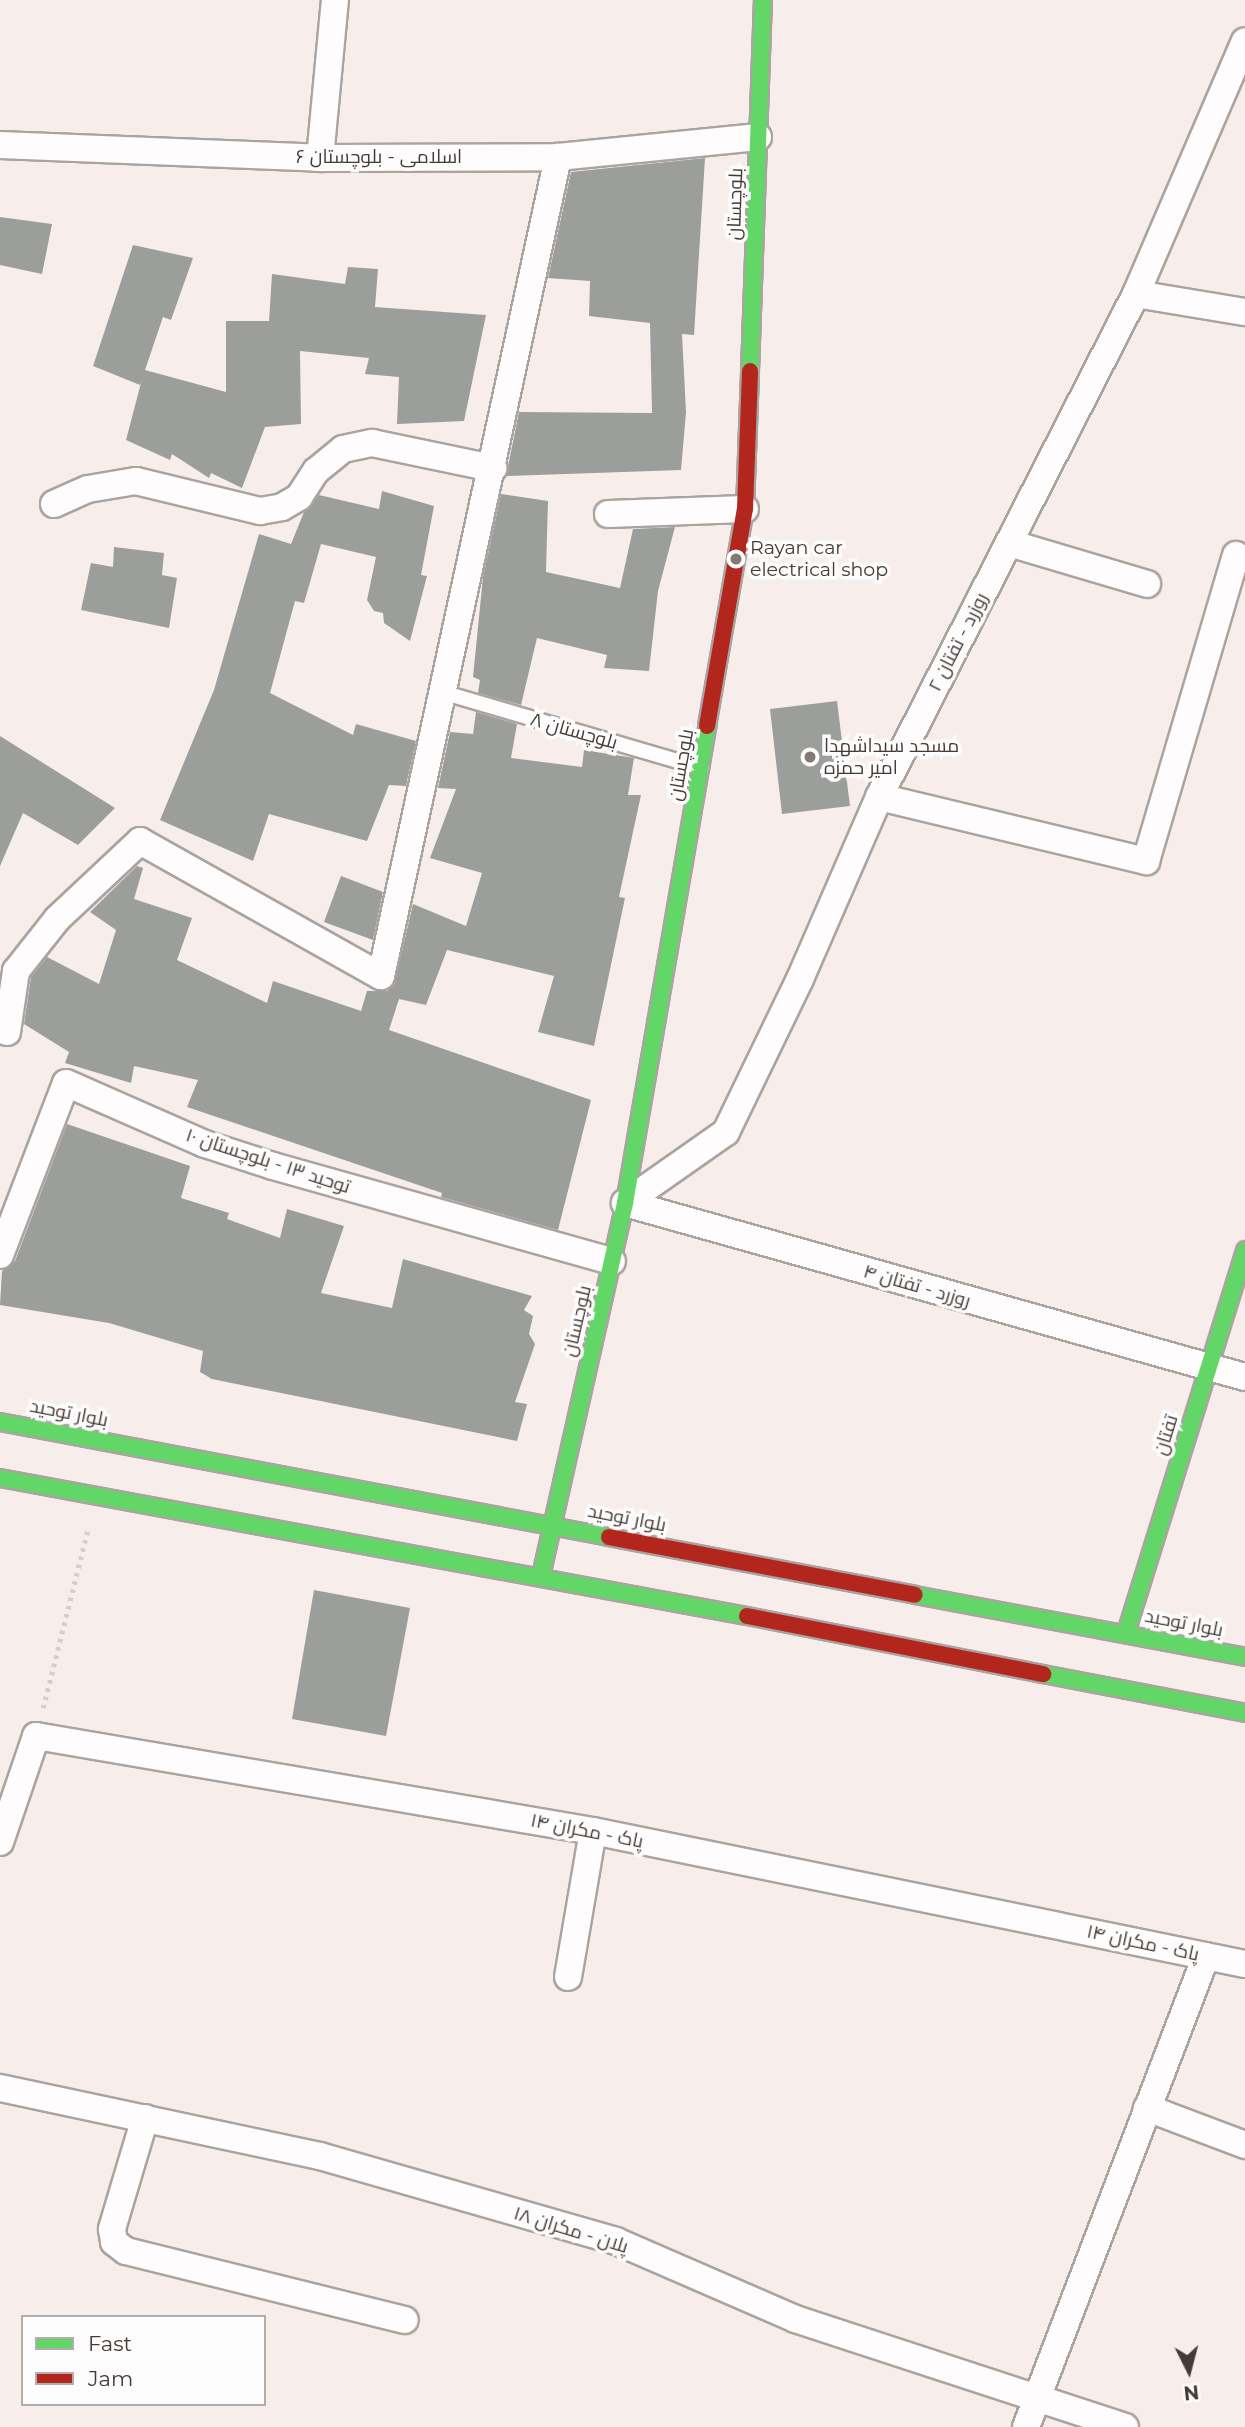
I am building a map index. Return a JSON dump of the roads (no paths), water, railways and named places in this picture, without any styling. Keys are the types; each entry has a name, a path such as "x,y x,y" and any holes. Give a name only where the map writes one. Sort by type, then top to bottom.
{"main road":[{"name":"بلوچستان","path":"541,1576 625,1203 745,509 763,0"},
{"name":"تفتان","path":"1126,1633 1245,1250"},
{"name":"بلوار توحید","path":"0,1422 1245,1657"},
{"path":"0,1478 541,1576 1245,1713"}],"street":[{"path":"320,158 335,0"},
{"name":"روزرد - تفتان ۲","path":"625,1203 726,1132 800,979 879,797 1136,294 1245,41"},
{"name":"اسلامی - بلوچستان ۶","path":"0,145 320,158 558,157 758,137"},
{"path":"7,1032 16,971 58,919 139,841 381,976 445,693 558,157"},
{"path":"1136,294 1245,312"},
{"path":"54,504 88,489 136,481 260,511 282,507 299,497 316,471 343,449 372,443 493,468"},
{"path":"608,514 745,509"},
{"path":"1009,544 1147,584"},
{"path":"879,797 1146,861 1236,555"},
{"name":"توحید ۱۳ - بلوچستان ۱۰","path":"0,1255 66,1083 205,1144 272,1166 612,1261"},
{"name":"روزرد - تفتان ۴","path":"625,1203 1208,1369 1245,1377"},
{"name":"پاک - مکران ۱۴","path":"0,1842 36,1735 593,1831 1245,1964"},
{"path":"568,1978 593,1831"},
{"path":"1026,2427 1206,1956"},
{"name":"پلان - مکران ۱۸","path":"0,2088 320,2156 616,2241 795,2319 1125,2427"},
{"path":"1147,2108 1245,2144"},
{"path":"145,2118 112,2230 114,2242 126,2251 405,2320"}],"lane":[{"name":"بلوچستان ۸","path":"445,693 702,768"}],"place":[{"name":"Rayan car electrical shop","path":"736,559"},
{"name":"مسجد سیداشهدا امیر حمزه","path":"810,757"}]}
